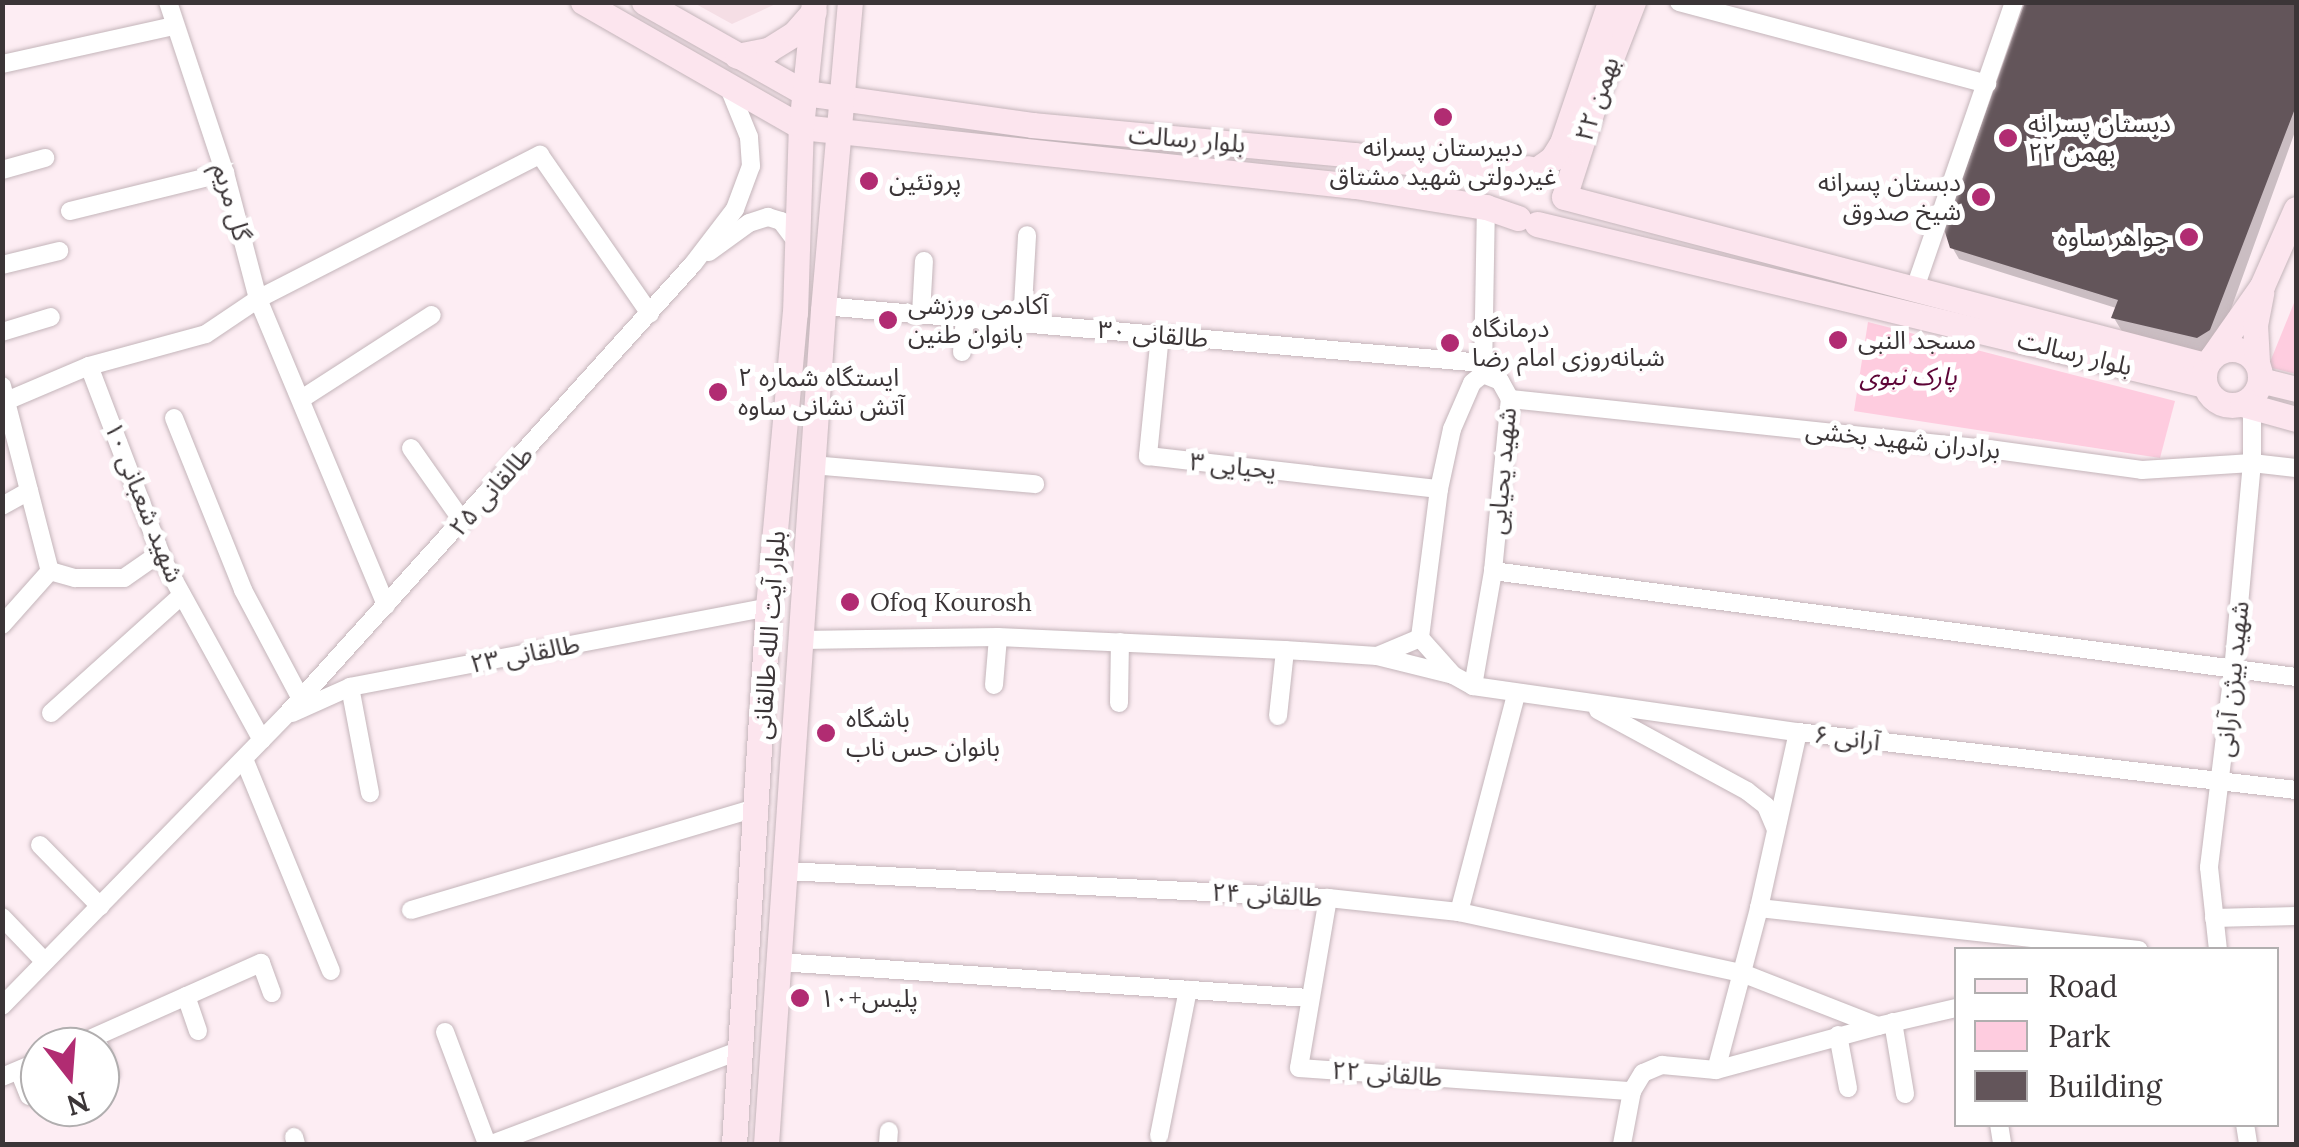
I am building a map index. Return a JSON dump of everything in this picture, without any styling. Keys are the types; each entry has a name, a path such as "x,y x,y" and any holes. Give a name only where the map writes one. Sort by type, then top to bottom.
{"main road":[{"path":"583,2 801,126"},
{"path":"644,2 805,93"},
{"name":"بلوار آیت الله طالقانی","path":"766,1144 823,306 845,98 850,2"},
{"name":"۲۲ بهمن","path":"1534,168 1552,159 1562,143 1610,2"},
{"name":"۲۲ بهمن","path":"1564,197 1633,2"},
{"path":"737,56 768,50 794,34 814,7"},
{"name":"بلوار آیت الله طالقانی","path":"734,1144 759,807 768,607 790,385 801,126 814,7"},
{"name":"بلوار رسالت","path":"805,93 1032,126 1354,155 1490,173 1534,168"},
{"name":"بلوار رسالت","path":"801,126 1355,186 1486,206 1527,221 2203,367"},
{"path":"1534,168 1554,174 1564,197 1552,219 1527,221 1508,203 1509,185 1534,168"},
{"name":"بلوار رسالت","path":"1564,197 2203,367"},
{"path":"2203,367 2262,286 2296,209"},
{"path":"2262,286 2255,325 2271,378"},
{"path":"2203,367 2236,349 2271,378"},
{"path":"2203,367 2220,403 2296,419"},
{"path":"2247,406 2271,378"},
{"path":"790,385 818,387"},
{"path":"741,1050 773,1050"}],"street":[{"name":"گل مریم","path":"168,2 225,173 258,299 303,398 386,605"},
{"path":"1679,2 1987,84"},
{"path":"1915,288 2014,2"},
{"path":"2,64 174,26"},
{"path":"693,264 735,209 750,166 748,137 726,83"},
{"path":"50,571 3,393 206,334 258,299 540,156 650,314"},
{"path":"2,170 45,158"},
{"path":"70,211 225,173"},
{"path":"1473,686 1453,674 1420,638 1439,489 1452,429 1472,383 1483,368 1486,206"},
{"path":"693,264 749,223 768,217 781,221 794,238"},
{"path":"1022,323 1027,235"},
{"path":"2,266 59,252"},
{"path":"922,314 924,261"},
{"name":"طالقانی ۲۵","path":"2,1006 301,700 693,264"},
{"name":"طالقانی ۳۰","path":"823,306 1483,368"},
{"path":"303,398 432,315"},
{"path":"2,332 51,317"},
{"path":"962,352 965,318"},
{"name":"یحیایی ۳","path":"1160,335 1148,456 1439,489"},
{"name":"شهید شعبانی ۱۰","path":"90,366 160,553 262,740"},
{"name":"شهید یحیایی","path":"1473,686 1493,572 1510,399 1500,381 1483,368"},
{"name":"برادران شهید بخشی","path":"1510,399 1989,448 2142,470 2252,463 2296,468"},
{"name":"شهید بیژن آرانی","path":"2218,947 2209,867 2222,782 2252,463 2247,406"},
{"path":"174,418 244,590 301,700"},
{"path":"412,448 462,522"},
{"path":"812,465 1035,484"},
{"path":"2,506 29,491"},
{"path":"50,571 75,578 124,578 160,553"},
{"path":"2,625 50,571"},
{"path":"1493,572 2296,677"},
{"path":"51,714 182,595"},
{"name":"طالقانی ۲۳","path":"286,715 350,687 768,607"},
{"path":"802,640 998,637 1285,650 1377,656 1453,674"},
{"path":"994,685 998,637"},
{"path":"1377,656 1420,638"},
{"path":"1119,702 1120,642"},
{"path":"1278,716 1285,650"},
{"name":"آرانی ۶","path":"1473,686 1798,732 2296,790"},
{"path":"350,687 370,792"},
{"path":"1459,912 1516,694"},
{"path":"1588,704 1748,790 1766,806 1776,830"},
{"path":"1716,1070 1759,908 1798,732"},
{"path":"244,759 330,971"},
{"path":"410,910 759,807"},
{"path":"40,845 100,906"},
{"name":"طالقانی ۲۴","path":"786,871 1328,898 1459,912 1742,974 1885,1024"},
{"path":"780,962 1309,998 1328,898"},
{"path":"1759,908 2112,947"},
{"path":"2,916 46,962"},
{"path":"2214,918 2296,916"},
{"path":"120,1032 186,996 260,963 272,993"},
{"path":"1159,1136 1188,990"},
{"path":"186,996 198,1031"},
{"name":"طالقانی ۲۲","path":"1309,998 1299,1068 1632,1091"},
{"path":"1622,1144 1632,1091 1643,1073 1662,1064 1716,1070 1954,1008"},
{"path":"1885,1024 1905,1094"},
{"path":"445,1032 490,1144 741,1050"},
{"path":"1838,1036 1848,1088"}],"shaded area":[{"path":"778,2 732,24 694,3"}],"green space":[{"path":"2296,298 2296,374 2268,367"},
{"name":"پارک نبوی","path":"1868,322 2175,401 2160,458 1854,411"}],"building":[{"path":"2025,2 2296,2 2296,106 2210,330 2197,338 2111,318 2118,300 1950,248 1944,229"}],"place":[{"name":"دبیرستان پسرانه غیردولتی شهید مشتاق","path":"1443,117"},
{"name":"دبستان پسرانه ۲۲ بهمن","path":"2008,138"},
{"name":"پروتئین","path":"869,181"},
{"name":"دبستان پسرانه شیخ صدوق","path":"1981,197"},
{"name":"جواهر ساوه","path":"2189,237"},
{"name":"آکادمی ورزشی بانوان طنین","path":"888,320"},
{"name":"مسجد النبی","path":"1838,340"},
{"name":"درمانگاه شبانه‌روزی امام رضا","path":"1450,343"},
{"name":"ایستگاه شماره ۲ آتش نشانی ساوه","path":"718,392"},
{"name":"Ofoq Kourosh","path":"850,602"},
{"name":"باشگاه بانوان حس ناب","path":"826,733"},
{"name":"پلیس+۱۰","path":"800,998"}]}
